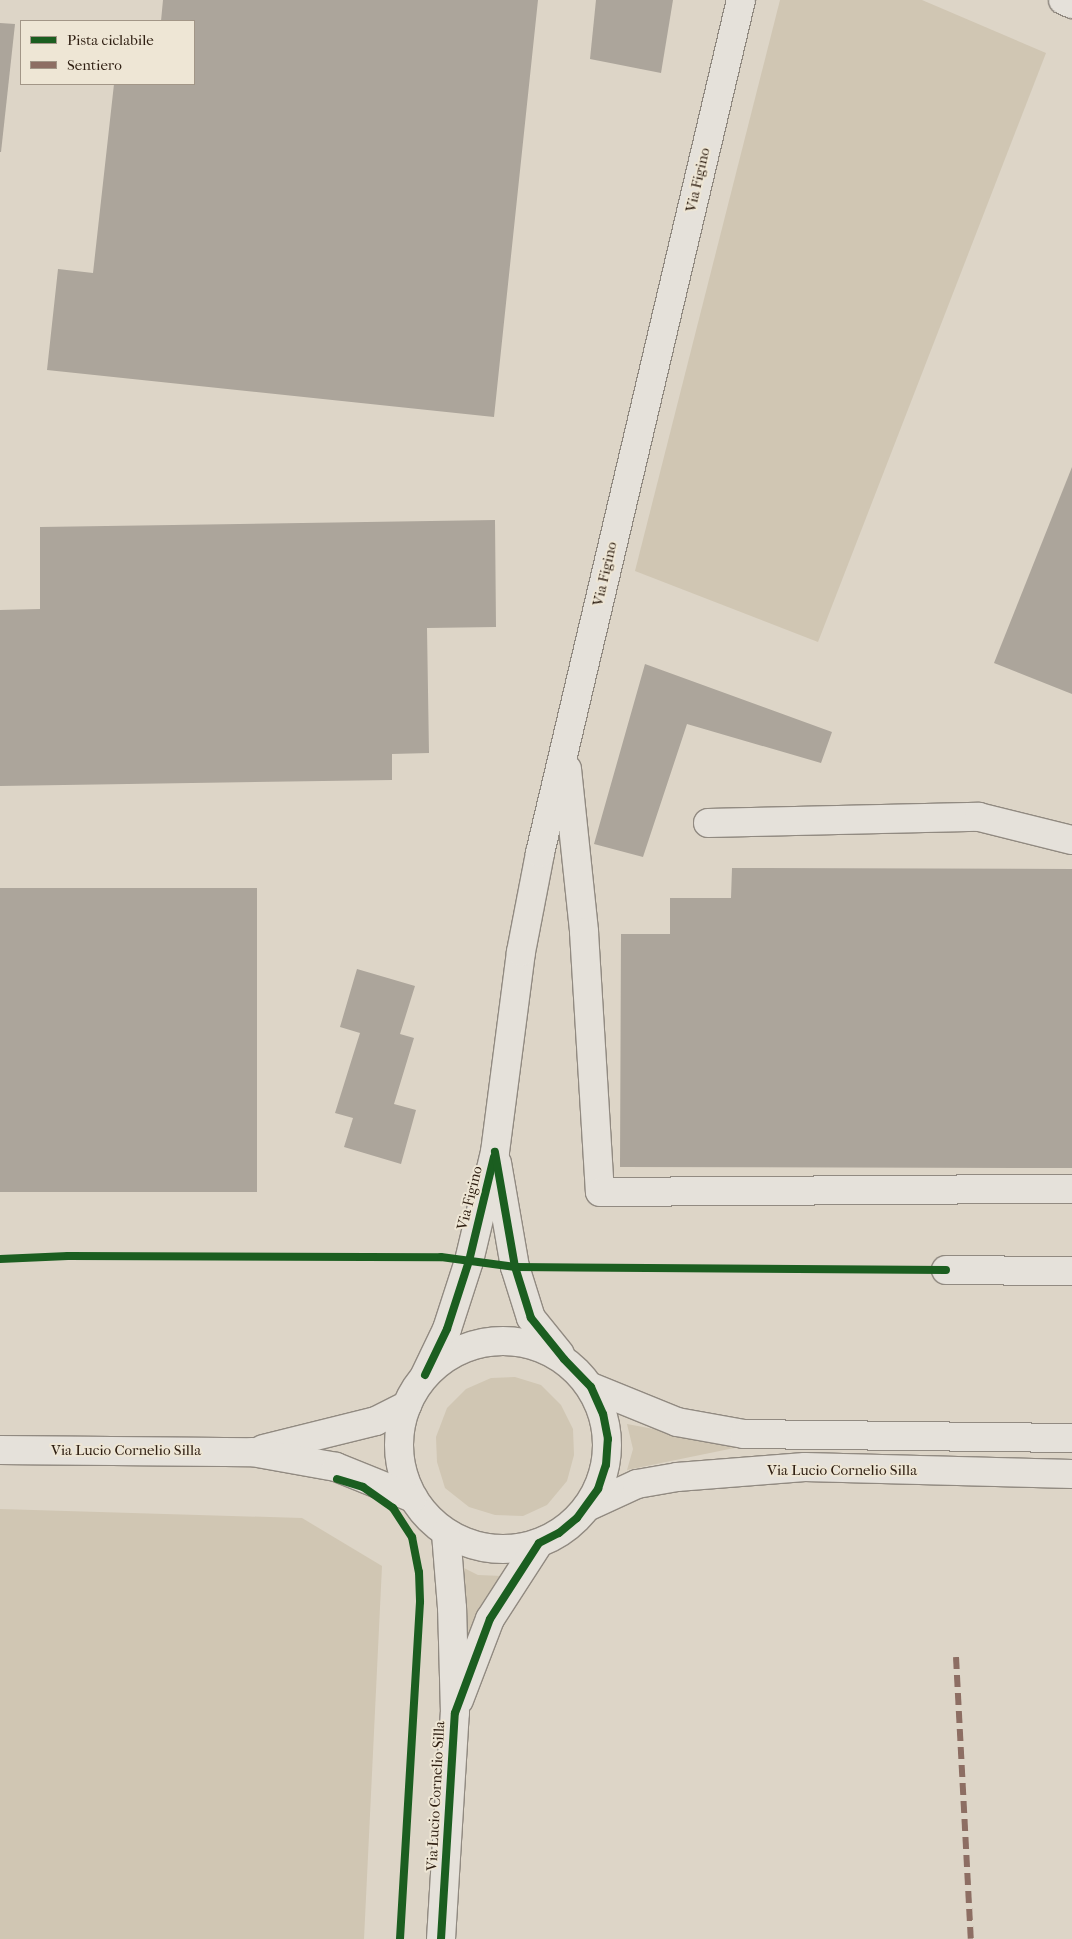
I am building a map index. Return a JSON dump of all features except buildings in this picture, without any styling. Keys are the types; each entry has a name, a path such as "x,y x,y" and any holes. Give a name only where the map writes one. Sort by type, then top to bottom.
{"street":[{"name":"Via Figino","path":"425,1375 447,1329 469,1261 495,1152 521,952 540,853 741,0"},
{"path":"1063,0 1072,4"},
{"path":"565,747 584,932 600,1192 1072,1189"},
{"path":"708,823 979,817 1072,840"},
{"name":"Via Figino","path":"495,1152 516,1267 531,1318 564,1360"},
{"path":"946,1270 1072,1271"},
{"name":"Via Lucio Cornelio Silla","path":"508,1340 528,1342 549,1350 564,1360 591,1387 604,1414 608,1439 606,1465 598,1489 587,1507 559,1533 539,1543 515,1549 492,1549 469,1544 446,1533 429,1518 413,1498 404,1476 398,1451 401,1425 407,1405 425,1375 454,1353 481,1342 508,1340"},
{"name":"Via Lucio Cornelio Silla","path":"591,1387 677,1422 744,1434 1072,1438"},
{"name":"Via Lucio Cornelio Silla","path":"252,1452 376,1421 407,1405"},
{"name":"Via Lucio Cornelio Silla","path":"0,1450 252,1452 336,1467 413,1498"},
{"name":"Via Lucio Cornelio Silla","path":"587,1507 636,1484 677,1477 804,1468 1072,1474"},
{"name":"Via Lucio Cornelio Silla","path":"441,1939 454,1713 452,1608 446,1533"},
{"name":"Via Lucio Cornelio Silla","path":"454,1713 490,1619 539,1543"}],"path":[{"path":"0,1259 68,1256 431,1256 469,1261"},
{"path":"516,1267 946,1270"}],"shaded area":[{"path":"780,0 922,0 1046,53 818,642 635,571"},
{"path":"515,1377 541,1385 561,1405 573,1429 574,1455 567,1481 547,1505 523,1516 495,1515 469,1507 445,1488 437,1462 436,1437 447,1408 466,1389 491,1378"},
{"path":"627,1424 744,1446 627,1470 633,1449"},
{"path":"0,1509 302,1518 382,1566 364,1939 0,1939"},
{"path":"458,1565 478,1575 502,1576 460,1661"}],"marked path":[{"path":"956,1657 971,1939"}],"cycle path":[{"path":"441,1939 455,1713 490,1619 539,1543 559,1533 577,1518 598,1489 606,1465 608,1439 603,1414 591,1387 564,1359 531,1318 515,1267 495,1152"},
{"path":"425,1375 447,1329 469,1261 494,1157"},
{"path":"0,1259 68,1256 441,1257 515,1267 946,1270"},
{"path":"337,1479 363,1487 393,1508 412,1537 419,1572 420,1602 400,1939"}]}
